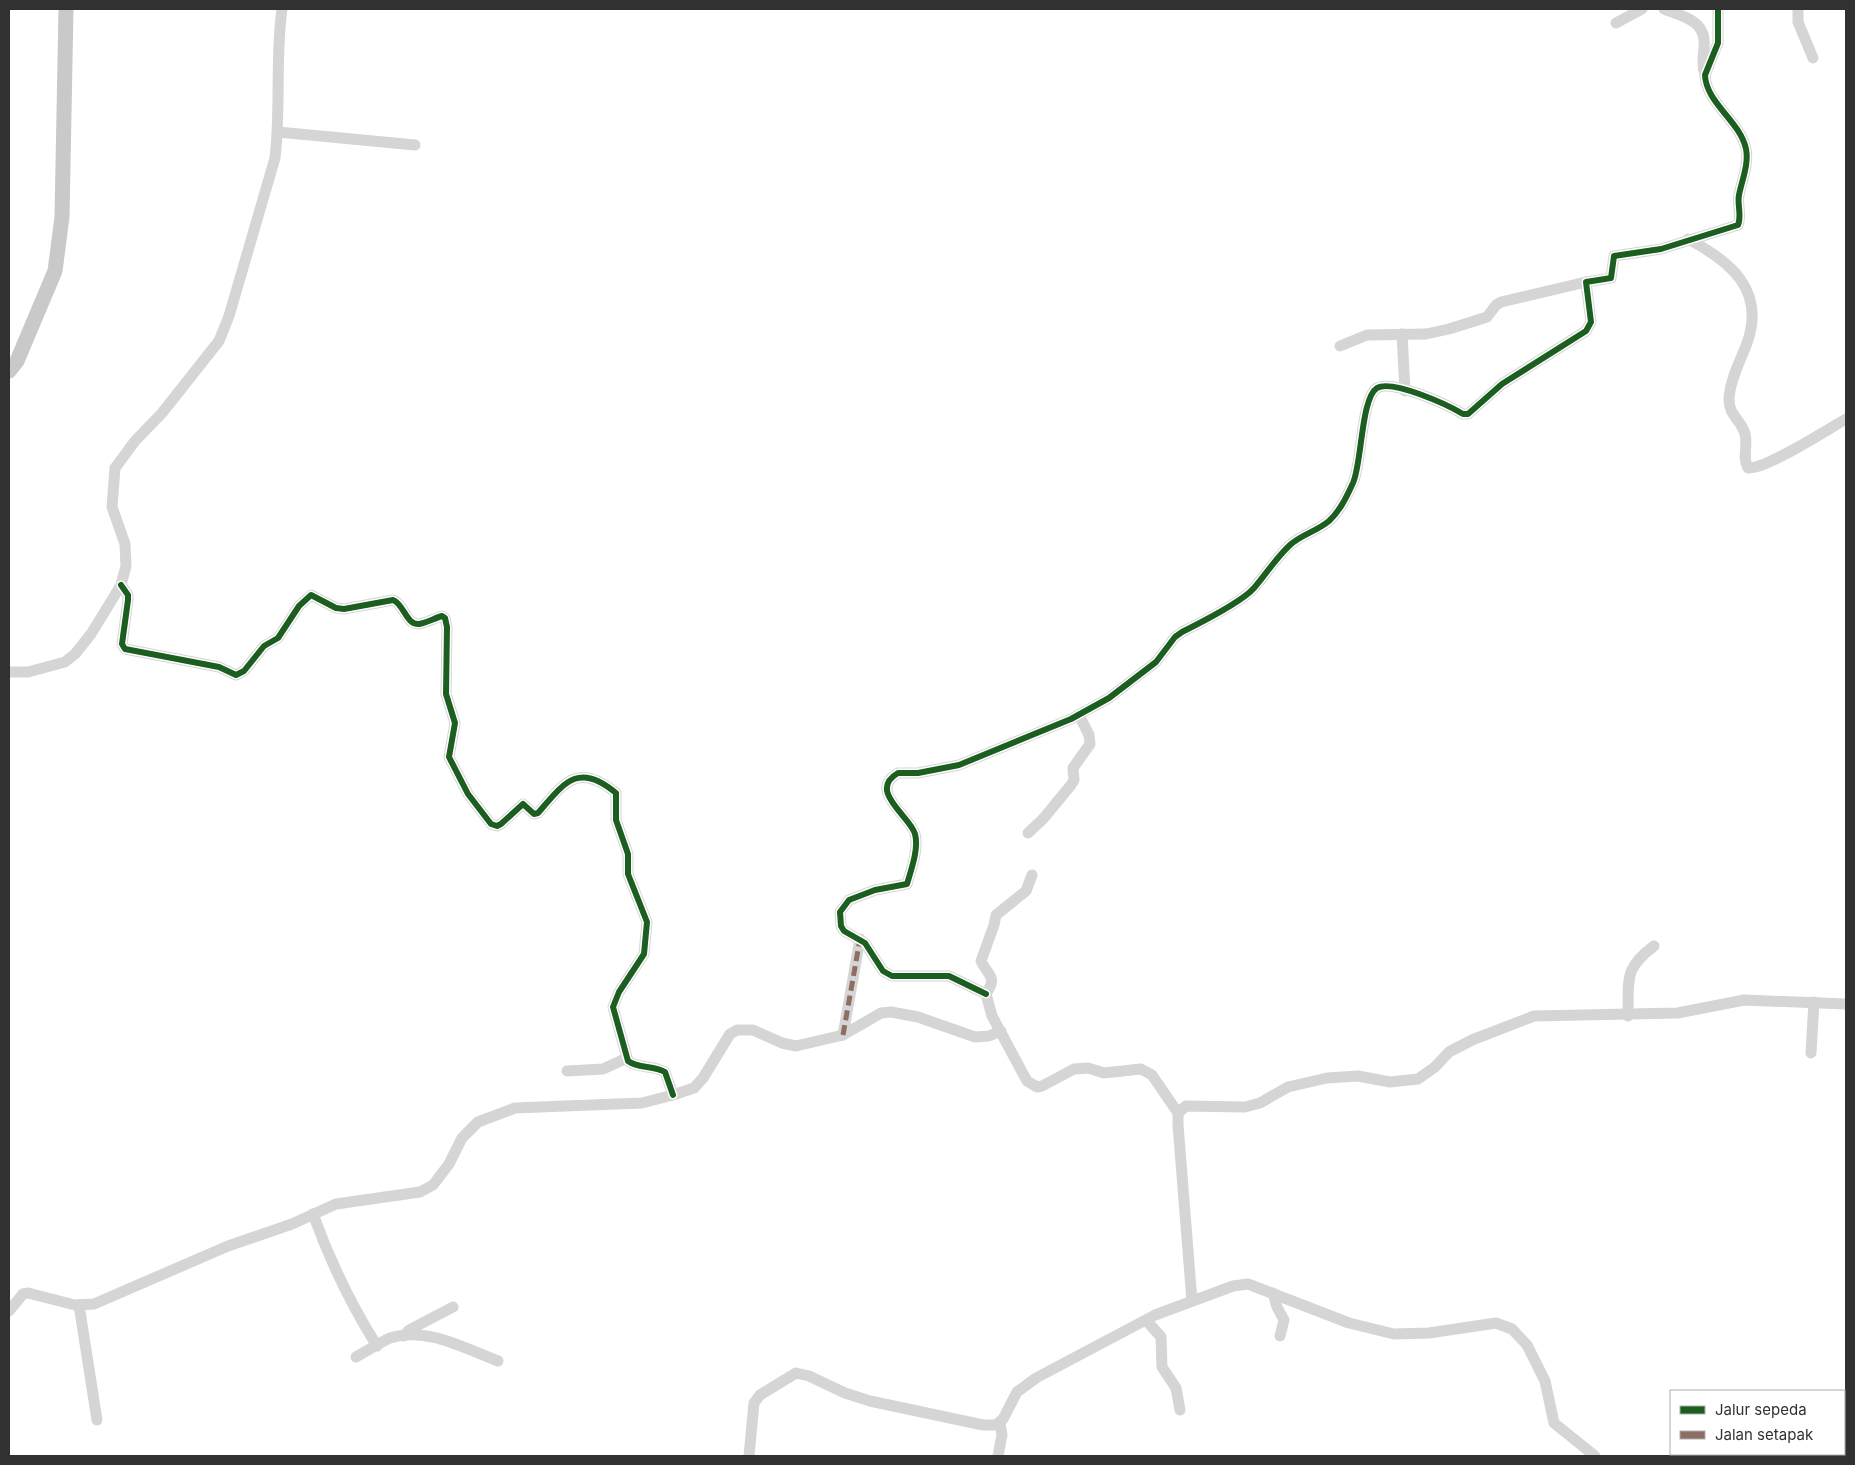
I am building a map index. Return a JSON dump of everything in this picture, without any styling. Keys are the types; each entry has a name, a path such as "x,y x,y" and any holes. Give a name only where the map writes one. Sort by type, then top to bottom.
{"main road":[{"path":"9,371 17,361 55,271 62,217 66,9"}],"street":[{"path":"9,672 28,672 65,662 75,654 91,634 121,586 126,566 125,544 112,507 115,468 135,441 162,413 219,341 229,316 275,158 278,132 278,54 282,9"},
{"path":"1616,23 1642,9"},
{"path":"1340,346 1367,335 1426,334 1449,329 1487,317 1496,305 1501,302 1611,278 1614,256 1661,249 1688,239 1738,225 1740,222 1738,197 1746,156 1743,141 1711,93 1701,62 1703,36 1700,26 1694,21 1664,9"},
{"path":"1705,75 1718,43 1718,9"},
{"path":"1798,9 1798,22 1813,58"},
{"path":"278,132 416,145"},
{"path":"1688,239 1716,254 1735,270 1751,301 1754,317 1748,342 1736,367 1729,396 1730,409 1745,434 1745,457 1748,468 1755,468 1770,462 1846,419"},
{"path":"986,994 949,976 892,976 883,971 860,939 844,931 840,912 849,900 875,890 907,884 914,854 915,835 912,826 890,802 888,793 889,783 894,776 898,773 939,771 959,765 1079,715 1117,693 1156,662 1175,637 1253,590 1268,568 1291,544 1328,521 1339,509 1357,473 1365,417 1372,394 1381,387 1405,390 1430,397 1462,414 1468,414 1502,384 1586,331 1591,322 1586,282"},
{"path":"1402,334 1405,390"},
{"path":"121,586 128,595 122,644 125,650 218,667 236,675 244,671 264,646 278,638 293,613 305,598 311,595 336,608 393,600 398,603 412,622 418,624 442,616 445,618 448,627 446,694 455,723 449,758 468,794 491,824 497,826 501,824 522,804 534,814 538,814 566,782 581,776 592,779 616,793 616,820 626,846 628,874 647,922 644,954 620,992 614,1006 627,1058 633,1065 658,1067 666,1072 674,1095"},
{"path":"1028,833 1043,819 1071,785 1074,780 1073,768 1090,744 1089,735 1079,715"},
{"path":"1032,875 1026,891 996,915 981,961 992,976 992,983 986,994 992,1016 1027,1081 1031,1085 1042,1086 1074,1069 1088,1068 1104,1073 1142,1069 1152,1075 1178,1113 1192,1301"},
{"path":"843,1035 860,939"},
{"path":"1628,1016 1629,980 1632,968 1638,958 1654,946"},
{"path":"1178,1113 1181,1108 1192,1105 1245,1107 1260,1103 1288,1087 1327,1078 1358,1076 1390,1082 1418,1079 1435,1067 1448,1052 1479,1037 1534,1016 1552,1014 1628,1016 1678,1013 1744,1000 1846,1004"},
{"path":"1811,1052 1814,1002"},
{"path":"9,1311 23,1294 28,1293 79,1305 106,1301 228,1246 292,1224 336,1204 420,1192 433,1185 449,1164 462,1138 478,1122 514,1108 642,1102 674,1095 694,1088 703,1078 730,1034 737,1030 753,1030 782,1043 796,1046 843,1035 881,1013 891,1012 918,1017 974,1037 989,1036 1001,1031"},
{"path":"567,1071 603,1069 627,1058"},
{"path":"313,1214 331,1263 350,1301 377,1346"},
{"path":"998,1456 1002,1435 1000,1424 1021,1388 1043,1374 1146,1320 1192,1301 1243,1284 1251,1284 1349,1323 1394,1334 1429,1332 1496,1323 1506,1325 1523,1339 1542,1373 1554,1423 1595,1456"},
{"path":"1274,1294 1277,1307 1284,1320 1280,1336"},
{"path":"79,1305 97,1420"},
{"path":"404,1336 409,1330 454,1307"},
{"path":"1146,1320 1161,1337 1162,1367 1174,1383 1180,1410"},
{"path":"356,1357 390,1338 426,1336 445,1340 498,1361"},
{"path":"749,1456 754,1403 760,1395 796,1373 809,1376 845,1393 870,1401 983,1425 1000,1424"}],"marked path":[{"path":"843,1035 860,939"}],"cycle path":[{"path":"986,994 949,976 892,976 883,971 865,943 844,931 841,926 840,912 849,900 875,890 907,884 915,853 916,840 912,827 888,795 887,788 890,780 898,773 918,773 959,765 1071,719 1109,698 1156,662 1175,637 1182,632 1220,612 1248,594 1290,545 1329,521 1340,508 1356,474 1368,404 1377,388 1384,386 1407,390 1433,399 1463,414 1468,414 1502,384 1586,331 1591,322 1586,282 1611,278 1614,256 1661,249 1738,225 1740,218 1739,199 1746,166 1746,149 1743,139 1711,94 1705,75 1718,43 1718,9"},
{"path":"121,585 128,595 122,644 125,649 219,667 236,675 244,671 264,646 278,638 299,606 311,595 336,608 344,609 393,600 397,602 411,621 419,624 442,616 445,618 447,627 446,694 455,723 449,757 468,794 491,824 497,826 501,824 523,804 534,814 538,813 564,785 581,777 591,778 603,783 616,793 616,820 628,854 628,874 647,922 644,954 619,992 613,1007 628,1061 665,1072 673,1095"}]}
